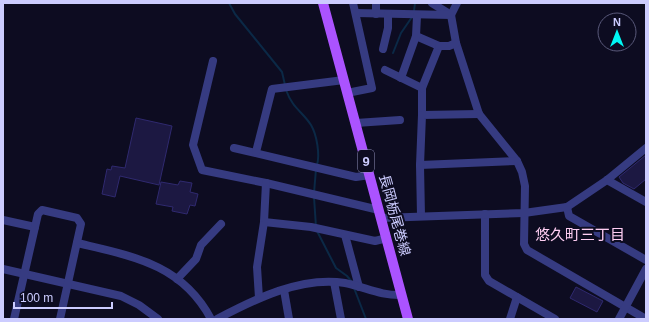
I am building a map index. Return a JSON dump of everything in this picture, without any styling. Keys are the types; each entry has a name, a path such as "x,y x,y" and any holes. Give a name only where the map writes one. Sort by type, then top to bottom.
{"main road":[{"name":"長岡栃尾巻線","path":"323,3 408,319"}],"street":[{"path":"347,92 372,88 353,3"},
{"path":"376,3 376,14"},
{"path":"432,3 451,15"},
{"path":"457,3 451,15 456,42 480,114 517,162 524,178 524,244 527,250 646,319"},
{"path":"356,13 417,16 451,15"},
{"path":"383,49 388,28 388,14"},
{"path":"401,78 416,36 417,16"},
{"path":"416,36 439,46 449,46 456,42"},
{"path":"421,216 420,165 422,88 439,46"},
{"path":"213,61 192,145 202,170 266,182 380,214 421,216 524,213 567,207 607,180 646,148"},
{"path":"385,70 422,88"},
{"path":"256,152 272,89 344,80"},
{"path":"422,115 480,114"},
{"path":"356,123 400,120"},
{"path":"234,148 356,177 370,175"},
{"path":"420,165 517,162"},
{"path":"607,180 646,202"},
{"path":"259,298 257,267 264,222 266,182"},
{"path":"567,207 569,216 646,260"},
{"path":"14,319 38,214 42,210 79,219 81,227 60,319"},
{"path":"485,214 485,275 489,281 555,319"},
{"path":"3,220 35,227"},
{"path":"264,222 311,227 375,241 386,238"},
{"path":"177,279 196,259 201,245 221,224"},
{"path":"345,235 359,287"},
{"path":"77,243 138,258 156,265 177,279 201,302 211,319"},
{"path":"3,269 130,300 151,312 158,319"},
{"path":"619,319 646,269"},
{"path":"218,319 259,298 305,285 334,282 359,287 385,295 402,295"},
{"path":"334,282 341,319"},
{"path":"284,290 289,319"},
{"path":"510,319 517,297"}],"building":[{"path":"136,118 172,126 159,185 120,176 115,197 102,194 107,169 111,170 112,166 125,168"},
{"path":"646,155 646,179 634,189 623,183 619,177"},
{"path":"180,181 192,183 190,192 198,194 195,206 190,205 187,214 172,211 173,207 156,204 161,182 178,185"},
{"path":"576,287 603,301 597,312 570,298"}],"waterway":[{"path":"229,3 235,14 282,72 285,85"},
{"path":"414,11 415,3"},
{"path":"393,53 401,33 412,17"},
{"path":"286,90 292,102 308,120 313,129 318,151 317,165"},
{"path":"314,193 316,169"},
{"path":"314,197 316,227"},
{"path":"317,231 336,268 347,276 352,282"},
{"path":"354,288 366,319"}],"district":[{"name":"悠久町三丁目","path":"580,234"}]}
